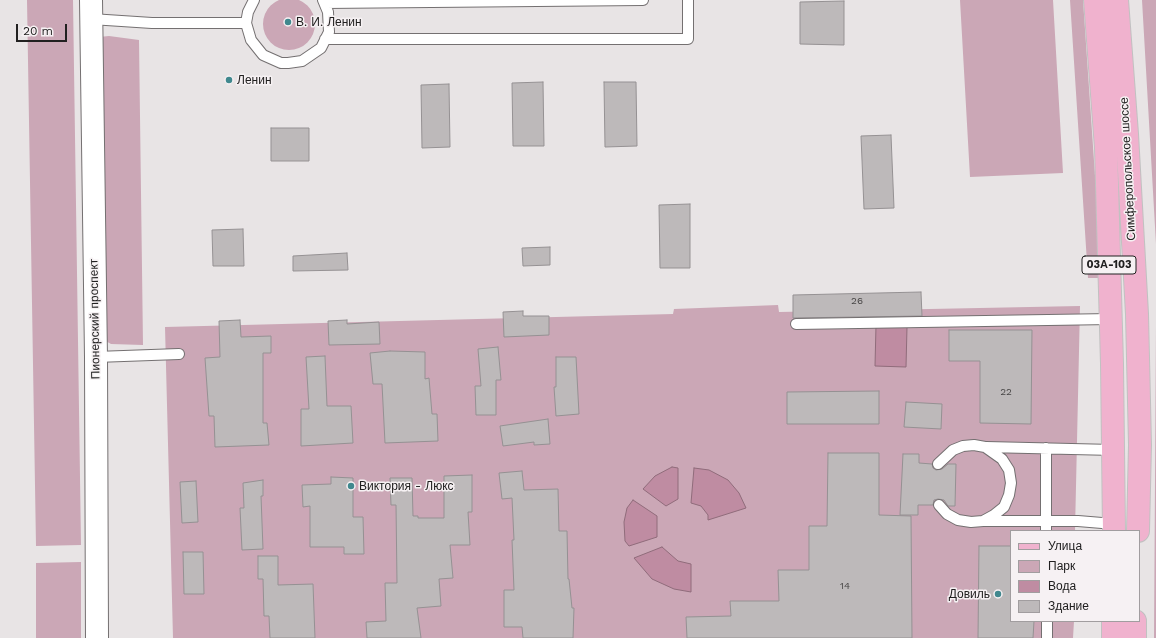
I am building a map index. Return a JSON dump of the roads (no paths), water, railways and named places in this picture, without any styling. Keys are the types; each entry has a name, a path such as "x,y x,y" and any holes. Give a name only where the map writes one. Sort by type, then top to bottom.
{"main road":[{"name":"Симферопольское шоссе","path":"1095,0 1106,148 1114,450 1114,527"},
{"name":"Симферопольское шоссе","path":"1117,0 1128,142 1137,314 1140,445 1138,530"},
{"path":"1113,622 1113,638"},
{"path":"1135,638 1136,622"}],"street":[{"name":"Пионерский проспект","path":"91,9 96,357 97,638"}],"lane":[{"path":"254,0 248,12 246,23 251,40 264,55 280,63 302,61 310,57 321,48 329,32 328,12 324,2 643,0"},
{"path":"325,39 688,39 688,0"},
{"path":"91,9 142,22 246,23"},
{"path":"796,324 1111,319"},
{"path":"96,357 179,354"},
{"path":"938,464 953,450 963,446 974,445 1114,450"},
{"path":"983,521 994,515 1004,506 1009,495 1011,482 1009,470 1002,459 985,446"},
{"path":"1046,448 1046,526"},
{"path":"939,505 947,514 958,520 971,522 983,521 1046,526 1087,521 1114,527"},
{"path":"1047,622 1047,638"}],"water":[{"path":"876,326 907,327 906,367 875,366"},
{"path":"672,467 678,468 678,499 666,506 643,489 655,476"},
{"path":"694,468 709,470 728,480 739,493 746,508 708,520 708,515 701,506 691,503"},
{"path":"633,500 657,516 657,537 629,546 625,541 624,522 627,508"},
{"path":"662,547 678,561 691,564 691,592 674,589 652,579 634,558"}],"place":[{"name":"В. И. Ленин","path":"288,22"},
{"name":"Ленин","path":"229,80"},
{"name":"Виктория - Люкс","path":"351,486"},
{"name":"Довиль","path":"998,594"}]}
